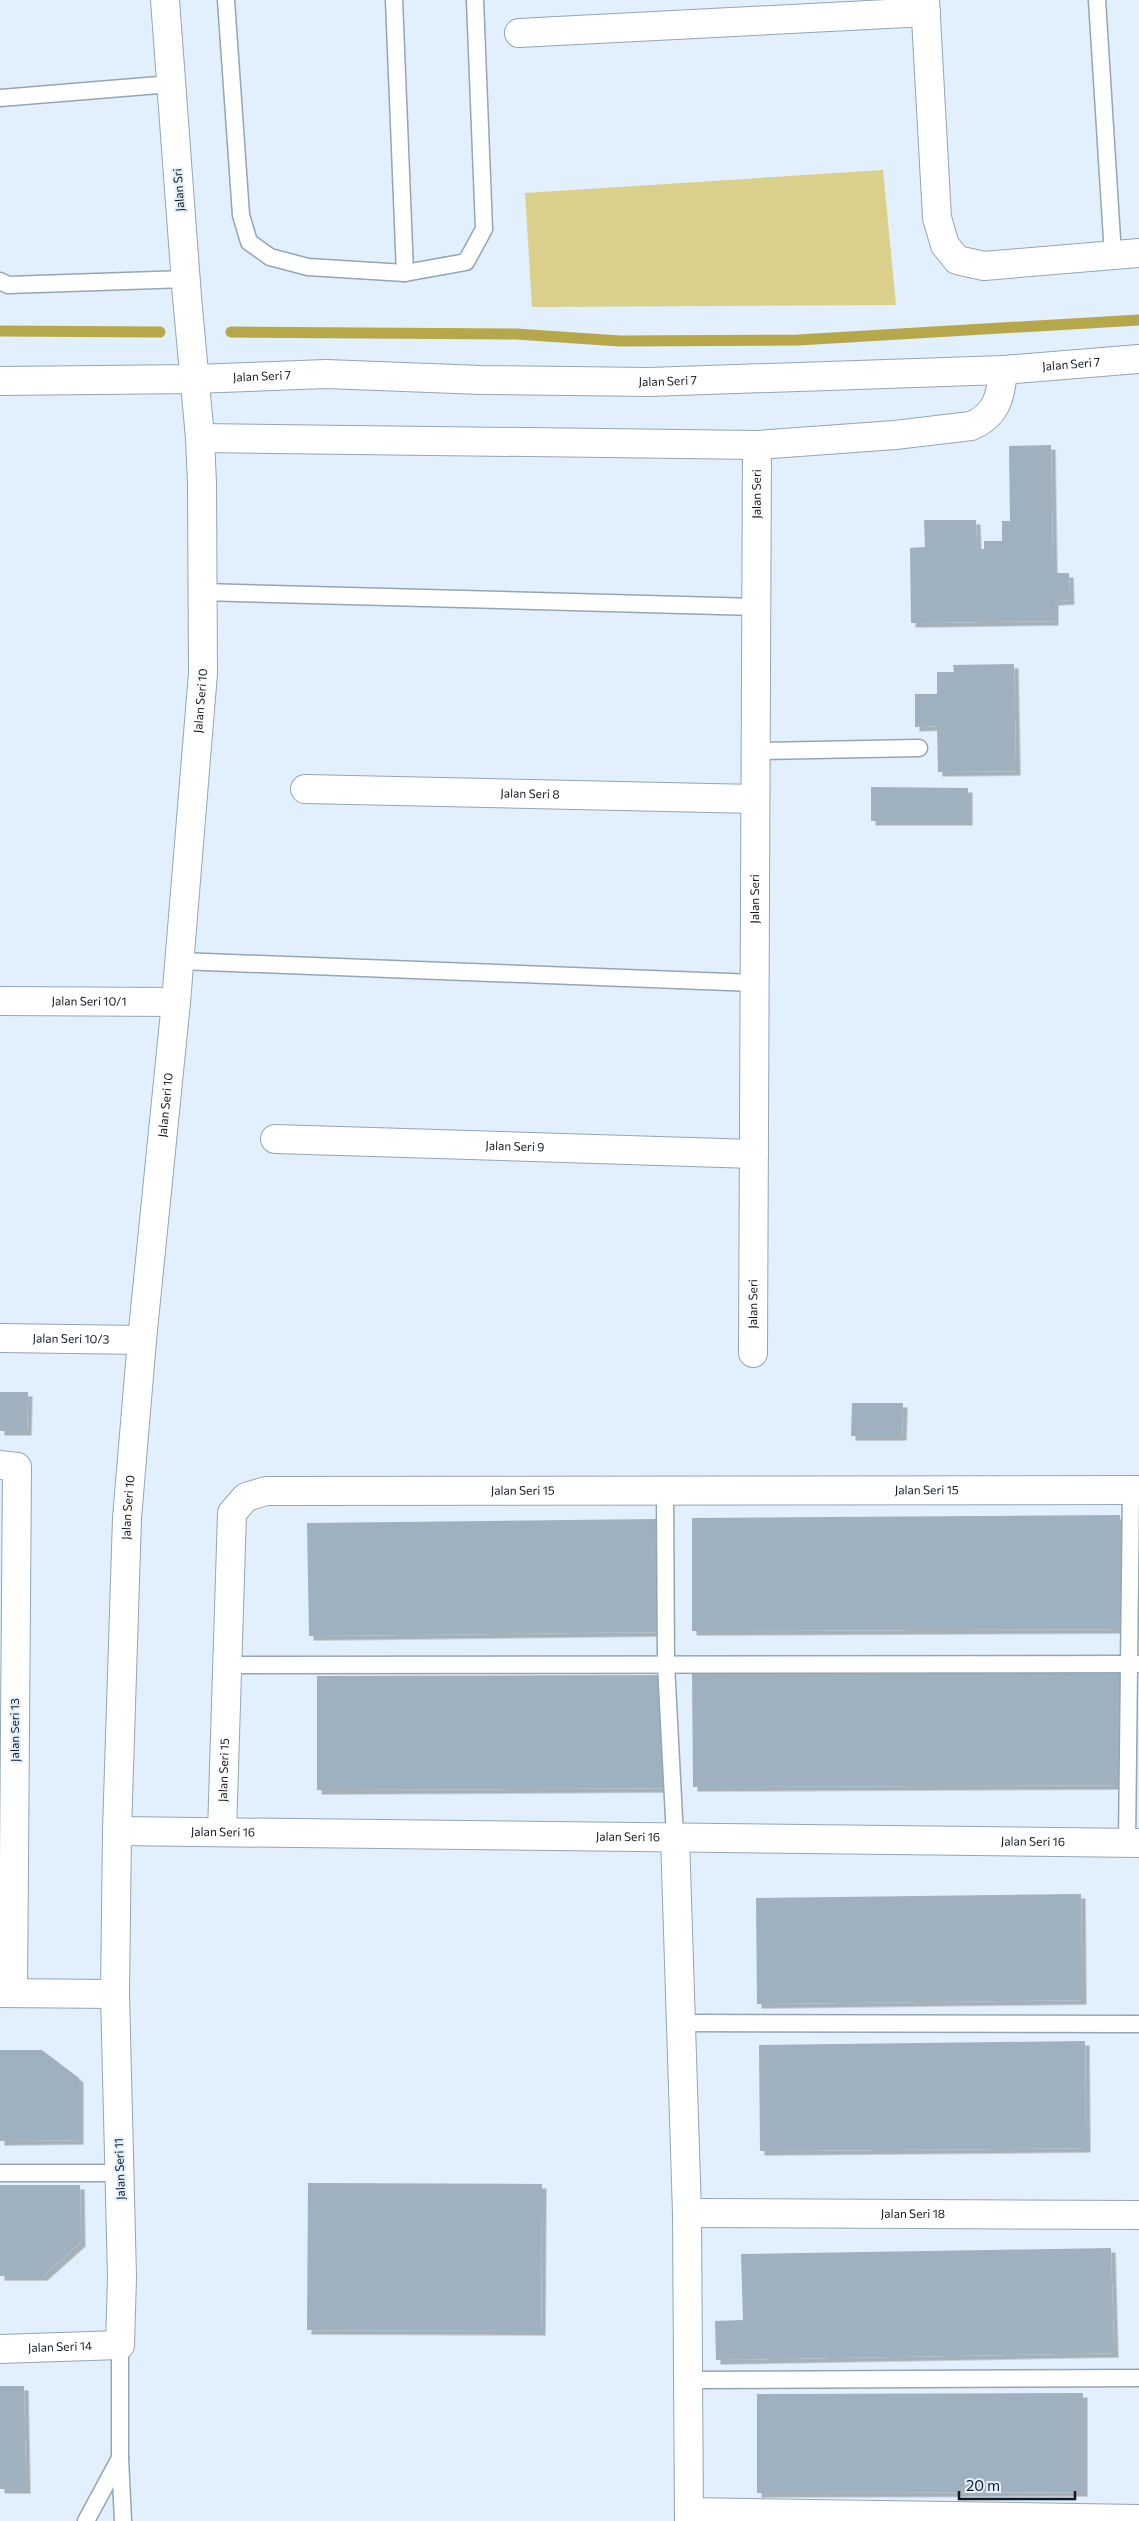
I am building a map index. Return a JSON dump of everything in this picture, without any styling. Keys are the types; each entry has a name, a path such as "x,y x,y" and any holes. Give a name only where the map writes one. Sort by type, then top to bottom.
{"street":[{"name":"Jalan Sri","path":"164,0 195,379"},
{"path":"518,33 925,6 937,218 945,245 958,260 984,266 1126,254"},
{"name":"Jalan Seri 7","path":"0,380 195,379 326,374 481,380 649,382 1004,370 1139,359"},
{"path":"200,438 757,445 895,435 971,426 981,422 996,407 1004,370"},
{"name":"Jalan Seri 10","path":"117,1831 127,1518 142,1340 180,961 203,673 200,438 195,379"},
{"name":"Jalan Seri","path":"753,1353 757,445"},
{"name":"Jalan Seri 8","path":"305,789 755,798"},
{"name":"Jalan Seri 10/1","path":"0,1001 176,1002"},
{"name":"Jalan Seri 9","path":"275,1139 754,1154"},
{"name":"Jalan Seri 10/3","path":"0,1338 142,1340"},
{"name":"Jalan Seri 13","path":"6,1993 8,1466"},
{"name":"Jalan Seri 15","path":"222,1832 232,1513 246,1497 266,1491 1135,1490"},
{"name":"Jalan Seri 16","path":"117,1831 1133,1843"},
{"name":"Jalan Seri 11","path":"117,1831 114,1994 122,2277 120,2345"},
{"path":"675,1837 687,2213 689,2516 1139,2519"},
{"path":"6,1993 114,1994"},
{"name":"Jalan Seri 18","path":"687,2213 1139,2215"},
{"name":"Jalan Seri 14","path":"0,2349 120,2345"}],"lane":[{"path":"226,0 241,215 249,242 270,257 308,267 405,273 466,262 484,229 475,0"},
{"path":"394,0 405,273"},
{"path":"1097,0 1126,254"},
{"path":"0,98 171,84"},
{"path":"0,281 8,285 186,279"},
{"path":"202,592 756,607"},
{"path":"756,752 919,748"},
{"path":"180,961 755,983"},
{"path":"1133,1843 1135,1490"},
{"path":"665,1491 666,1664 675,1837"},
{"path":"227,1665 1134,1664"},
{"path":"681,2022 1139,2024"},
{"path":"0,2173 120,2173"},
{"path":"120,2345 120,2458 123,2521"},
{"path":"688,2380 1139,2378"},
{"path":"86,2521 120,2458"}],"shaded area":[{"path":"883,170 896,305 532,307 525,193"}],"building":[{"path":"1051,445 1053,573 1069,573 1070,600 1054,601 1054,621 911,623 910,548 925,547 924,520 976,520 977,549 984,549 984,541 1002,541 1002,521 1010,521 1009,446"},
{"path":"1014,664 1016,771 938,772 937,726 915,727 915,694 937,694 937,672 954,672 953,665"},
{"path":"871,787 968,788 968,821 871,821"},
{"path":"0,1392 28,1392 27,1431 0,1431"},
{"path":"852,1403 903,1403 902,1436 851,1436"},
{"path":"1120,1515 1120,1629 692,1631 692,1518"},
{"path":"659,1519 660,1632 309,1636 307,1523"},
{"path":"1120,1671 1120,1785 693,1787 692,1674"},
{"path":"667,1675 667,1788 317,1790 317,1676"},
{"path":"1081,1894 1082,2000 757,2004 756,1898"},
{"path":"1085,2041 1086,2148 760,2151 759,2045"},
{"path":"0,2050 42,2050 79,2078 79,2140 0,2141"},
{"path":"308,2183 542,2184 541,2331 307,2330"},
{"path":"0,2185 80,2185 81,2242 43,2276 0,2276"},
{"path":"1111,2248 1114,2353 716,2360 715,2321 743,2320 741,2254"},
{"path":"0,2386 24,2386 26,2489 0,2489"},
{"path":"1083,2393 1083,2492 757,2493 757,2394"}],"waterway":[{"path":"231,332 516,334 620,341 798,340 1139,320"},
{"path":"0,331 160,332"}]}
